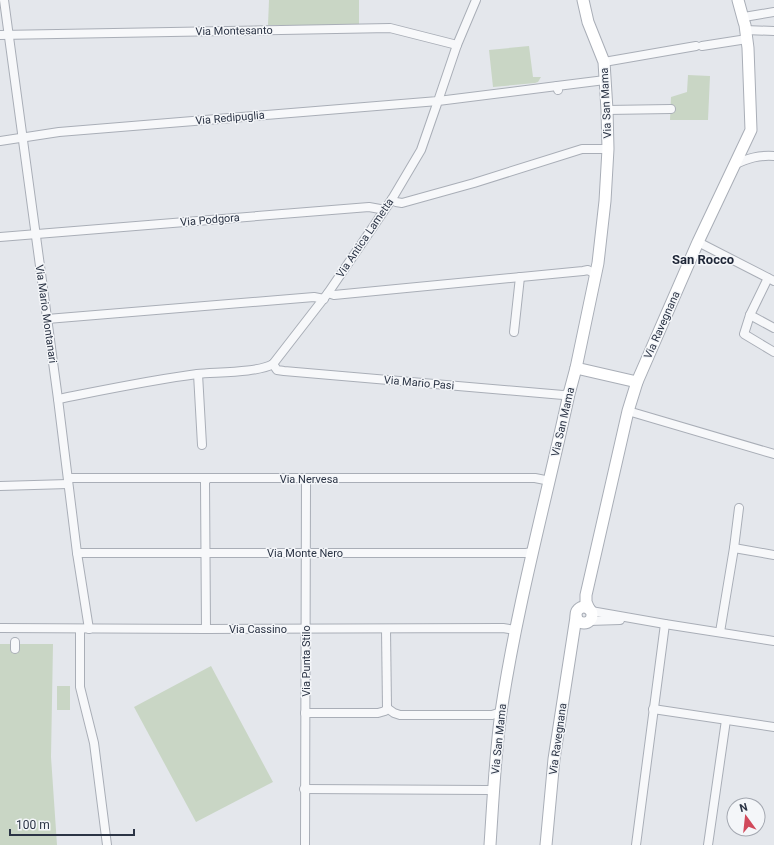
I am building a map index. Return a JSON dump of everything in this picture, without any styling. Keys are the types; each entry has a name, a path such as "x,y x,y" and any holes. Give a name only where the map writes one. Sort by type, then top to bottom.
{"street":[{"name":"Via Mario Montanari","path":"4,0 58,399 77,553 89,629"},
{"name":"Via Antica Lametta","path":"273,364 326,296 384,212 421,150 457,45 476,0"},
{"name":"Via San Mama","path":"490,845 493,794 501,712 515,630 576,368 595,274 606,201 608,149 604,62 588,22 583,0"},
{"name":"Via Ravegnana","path":"546,845 554,759 575,634 586,616 586,595 628,411 637,382 698,242 751,130 745,30 738,0"},
{"path":"604,62 699,46 745,30 774,12"},
{"name":"Via Montesanto","path":"0,35 390,28 457,45"},
{"path":"745,30 774,31"},
{"path":"438,101 557,89 605,80"},
{"name":"Via Redipuglia","path":"0,141 66,131 438,101"},
{"path":"607,110 671,109"},
{"path":"392,199 396,202 402,203 474,183 582,149 608,149"},
{"path":"734,165 748,158 762,155 774,156"},
{"name":"Via Podgora","path":"0,237 370,207 380,209 384,212"},
{"path":"698,242 771,279 750,314 744,334 774,352"},
{"path":"47,319 326,296 588,270 595,274"},
{"path":"514,332 520,277"},
{"path":"750,314 774,328"},
{"path":"58,399 198,374 262,369 273,364"},
{"name":"Via Mario Pasi","path":"273,364 277,370 284,371 563,395 569,394"},
{"path":"576,368 637,382"},
{"path":"198,374 202,445"},
{"path":"628,411 774,454"},
{"name":"Via Nervesa","path":"0,486 68,481 207,479 535,478 550,482"},
{"path":"206,629 205,482 207,479"},
{"name":"Via Punta Stilo","path":"303,479 306,483 304,845"},
{"path":"720,632 739,508"},
{"path":"734,548 774,555"},
{"name":"Via Monte Nero","path":"77,553 306,554 532,552"},
{"path":"586,616 633,619 774,641"},
{"path":"636,845 665,624"},
{"name":"Via Cassino","path":"0,628 503,628 515,630"},
{"path":"386,628 387,708"},
{"path":"80,629 80,687 94,743 107,845"},
{"path":"387,708 400,715 492,715 501,712"},
{"path":"305,713 378,713 385,711 387,708"},
{"path":"654,709 774,727"},
{"path":"708,845 726,720"},
{"path":"304,789 491,790 493,794"}],"green space":[{"path":"269,0 359,0 359,25 268,25"},
{"path":"529,46 533,77 541,77 538,82 493,87 489,50"},
{"path":"688,75 710,76 708,120 670,120 671,97 687,92"},
{"path":"0,644 53,644 51,757 57,845 0,845"},
{"path":"211,666 273,782 196,822 134,707"},
{"path":"57,686 70,686 70,710 57,710"}],"district":[{"name":"San Rocco","path":"703,259"}]}
